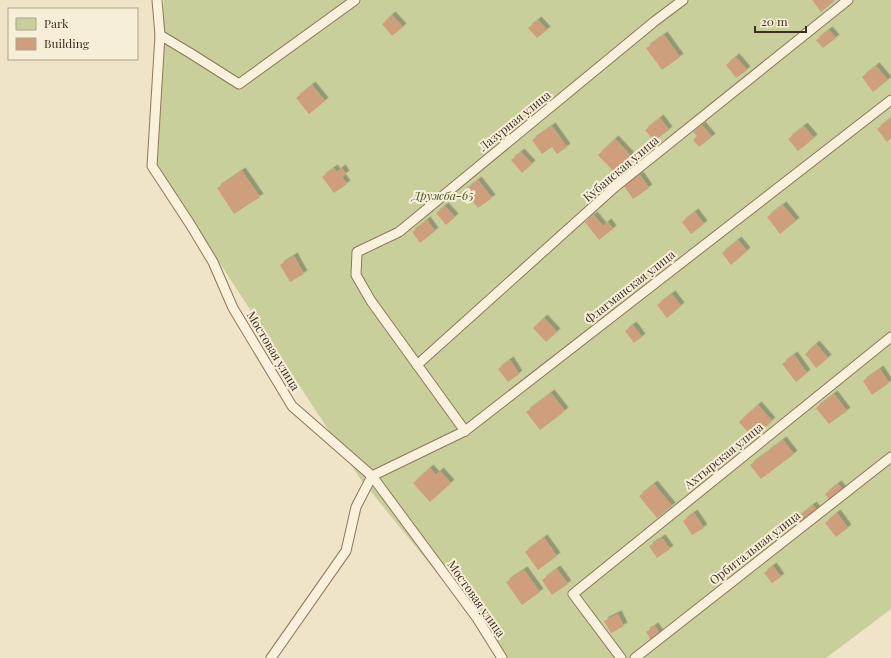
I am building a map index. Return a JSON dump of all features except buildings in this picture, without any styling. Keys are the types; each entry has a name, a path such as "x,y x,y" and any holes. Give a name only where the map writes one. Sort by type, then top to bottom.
{"lane":[{"name":"Мостовая улица","path":"157,0 160,35 152,166 213,262 233,308 292,406 372,476 477,618 502,658"},
{"path":"160,35 239,84 355,0"},
{"name":"Лазурная улица","path":"417,365 371,301 356,275 358,252 399,232 655,21 683,0"},
{"name":"Кубанская улица","path":"417,365 615,188 848,0"},
{"name":"Флагманская улица","path":"372,476 465,431 891,100"},
{"name":"Ахтырская улица","path":"621,658 573,594 891,337"},
{"path":"417,365 465,431"},
{"name":"Орбитальная улица","path":"635,658 891,457"},
{"path":"271,658 346,551 356,507 372,476"}],"green space":[{"name":"Дружба-65","path":"164,0 891,0 891,609 826,658 506,658 359,477 152,159"}]}
